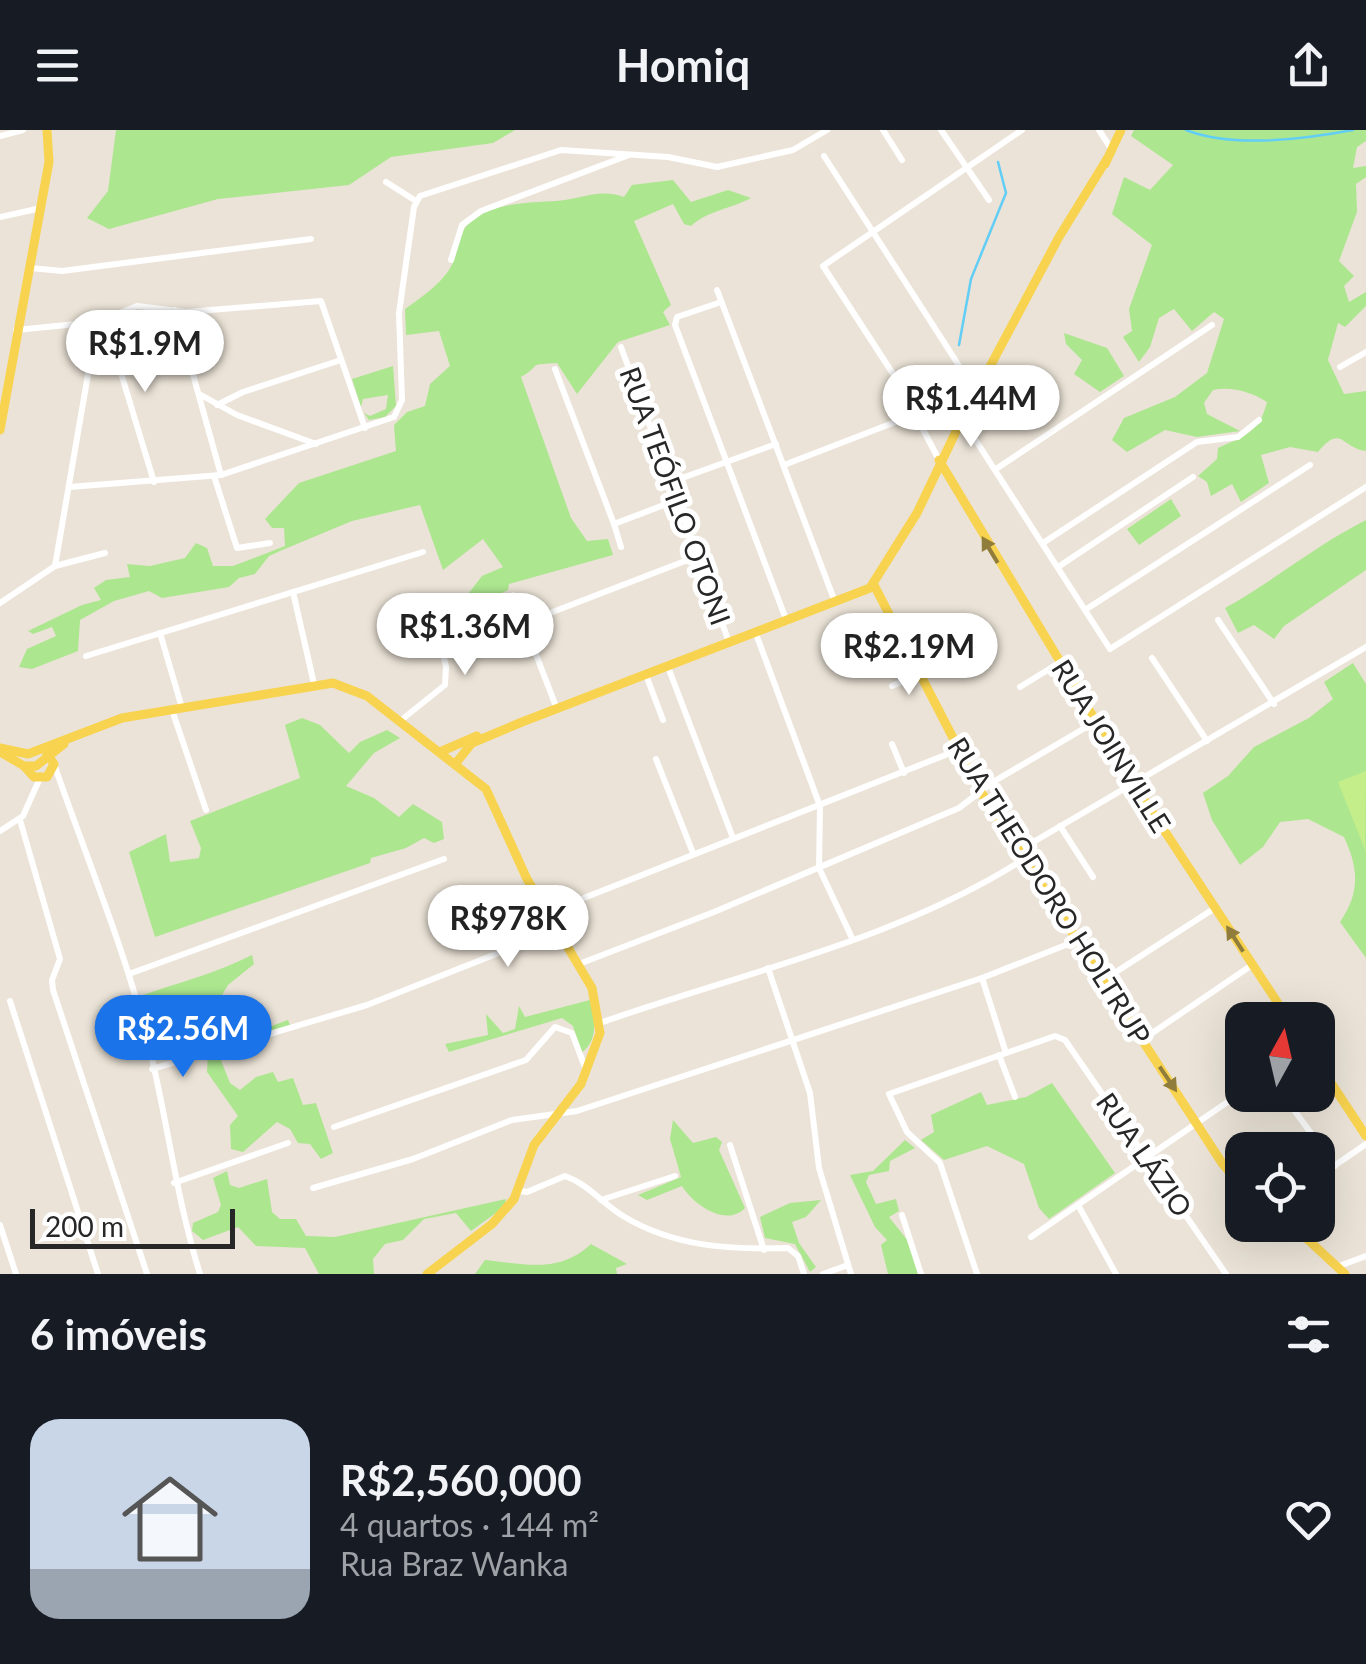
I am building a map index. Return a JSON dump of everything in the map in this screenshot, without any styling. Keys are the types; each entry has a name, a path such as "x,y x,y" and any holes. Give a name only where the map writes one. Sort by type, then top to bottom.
{"main road":[{"path":"0,430 7,358 16,330 50,152 47,130"},
{"path":"442,751 836,604 874,584 1121,130"},
{"name":"RUA JOINVILLE","path":"940,463 1133,783 1277,1002"},
{"name":"RUA THEODORO HOLTRUP","path":"874,584 981,792 1225,1163"},
{"path":"0,749 28,754 106,722 314,684 352,688 442,751 493,799 514,854 597,1000 600,1023 588,1072 534,1145 519,1190 492,1224 427,1274"},
{"path":"456,763 472,744 522,722"},
{"path":"0,749 44,778 67,740"},
{"path":"41,750 53,761"},
{"path":"24,766 28,754"},
{"path":"24,766 53,761"},
{"path":"1335,1091 1366,1136"},
{"path":"1311,1242 1342,1270"}],"street":[{"path":"0,136 23,130"},
{"path":"70,487 217,475 394,417 401,406 399,313 416,201 427,193 561,150 630,154 717,167 793,150 827,130"},
{"path":"883,130 902,160"},
{"path":"940,130 990,200"},
{"path":"940,463 916,414 823,266 1022,130"},
{"path":"1099,130 1110,155"},
{"path":"451,260 462,225 480,211 630,154"},
{"path":"824,156 977,394"},
{"path":"386,182 416,201"},
{"path":"0,217 40,208"},
{"path":"28,268 62,271 311,239"},
{"path":"717,290 836,604"},
{"path":"16,330 100,320 137,306 175,310 324,302 365,428"},
{"path":"722,302 677,317 674,325 787,622"},
{"path":"175,310 237,548 270,542"},
{"path":"100,320 154,482"},
{"path":"55,566 100,320"},
{"path":"996,469 1212,326"},
{"name":"RUA TEÓFILO OTONI","path":"622,347 730,644"},
{"path":"1340,366 1366,352"},
{"path":"217,405 243,392 340,360"},
{"path":"556,369 621,547"},
{"path":"200,395 316,444"},
{"path":"784,465 916,414"},
{"path":"962,419 1113,649 1366,487"},
{"path":"1042,543 1197,442 1238,438 1259,420"},
{"path":"670,482 776,444"},
{"path":"1086,610 1310,464"},
{"path":"1058,567 1193,477"},
{"path":"614,524 677,500"},
{"path":"86,656 424,552"},
{"path":"0,603 55,566 105,553"},
{"path":"524,623 698,556"},
{"path":"293,592 314,684"},
{"path":"513,595 556,709"},
{"path":"400,721 445,684 446,667 438,626 458,601"},
{"path":"488,622 519,611"},
{"path":"1218,620 1274,704"},
{"path":"160,633 206,810"},
{"path":"756,634 820,806 819,868 852,938"},
{"path":"600,1023 852,938 956,897 1060,826 1366,647"},
{"path":"1152,658 1207,740"},
{"path":"1020,686 1059,663"},
{"path":"668,667 733,838"},
{"path":"892,686 918,674"},
{"path":"646,675 663,720"},
{"path":"578,964 959,808 1095,722"},
{"path":"892,744 904,772"},
{"path":"546,912 958,750"},
{"path":"656,759 693,853"},
{"path":"53,761 129,974 174,1183 200,1274"},
{"path":"24,766 31,796"},
{"path":"0,831 20,820 44,778 62,787"},
{"path":"20,820 60,958 52,980 53,990 147,1274"},
{"path":"1060,826 1092,876"},
{"path":"129,974 444,859"},
{"path":"1102,981 1215,908"},
{"path":"152,1069 368,1005 557,930"},
{"path":"313,1188 413,1159 512,1120 560,1114 793,1041 982,978 1076,941"},
{"path":"1142,1040 1252,964"},
{"path":"768,967 810,1093 818,1168 851,1274"},
{"path":"982,978 1014,1097"},
{"path":"10,1001 98,1274"},
{"path":"334,1127 519,1063 555,1027 572,1033 588,1072"},
{"name":"RUA LÁZIO","path":"1002,1054 1061,1036 1226,1274"},
{"path":"978,1274 940,1163 916,1142 889,1094 1002,1054"},
{"path":"1031,1237 1225,1104"},
{"path":"174,1183 288,1143"},
{"path":"1335,1165 1366,1144"},
{"path":"730,1145 764,1250"},
{"path":"519,1190 528,1192 565,1176 624,1217 684,1240 722,1249 793,1250 804,1274"},
{"path":"600,1200 674,1176"},
{"path":"1078,1206 1116,1274"},
{"path":"902,1215 921,1274"},
{"path":"0,1225 16,1274"},
{"path":"1342,1270 1366,1256"},
{"path":"823,1274 848,1265"}],"green space":[{"path":"116,130 515,130 493,143 391,157 349,185 218,199 109,229 87,218 108,191"},
{"path":"1134,130 1366,130 1366,141 1357,147 1353,168 1366,166 1366,177 1356,184 1357,212 1339,261 1354,276 1344,286 1349,302 1366,292 1366,306 1345,327 1338,323 1328,360 1344,394 1366,391 1366,451 1337,438 1318,452 1290,447 1261,455 1269,483 1241,502 1232,484 1211,496 1207,482 1198,476 1217,459 1218,448 1256,427 1267,402 1254,395 1234,389 1213,390 1204,403 1207,414 1240,431 1197,437 1165,430 1127,452 1112,440 1124,418 1175,397 1207,373 1224,319 1214,312 1192,331 1174,309 1159,318 1150,347 1139,362 1123,337 1132,331 1129,309 1152,245 1112,214 1124,177 1150,190 1173,165 1131,136"},
{"path":"673,180 691,202 728,190 751,198 691,226 684,224 673,204 634,221 671,305 663,312 670,325 618,342 577,394 557,363 537,365 521,377 571,518 587,541 608,539 613,555 509,584 508,590 469,609 466,617 445,624 482,576 503,567 483,539 443,570 420,505 352,521 280,551 269,556 255,574 239,578 229,587 162,598 149,591 114,601 80,620 78,651 32,669 19,667 27,649 56,636 52,627 33,634 28,631 101,600 94,588 106,580 130,577 127,564 150,566 185,558 196,543 207,548 213,566 233,566 285,546 284,528 272,528 265,519 299,483 396,451 394,425 407,412 425,406 430,384 450,366 439,331 406,335 405,309 446,274 460,237 477,217 516,204 598,194 624,197 632,185"},
{"path":"1064,333 1107,348 1124,376 1100,392 1074,374 1082,360 1066,344"},
{"path":"393,366 396,406 385,417 369,420 364,413 370,416 386,409 388,395 363,399 361,407 352,379"},
{"path":"1171,499 1181,516 1139,545 1127,529"},
{"path":"1366,520 1366,570 1284,626 1274,639 1254,625 1238,633 1225,608"},
{"path":"1353,663 1366,684 1366,958 1340,922 1351,901 1355,881 1353,860 1344,837 1308,819 1280,822 1263,847 1240,865 1212,820 1203,793 1228,776 1254,747 1309,718 1333,699 1324,682"},
{"path":"302,718 320,725 349,753 360,742 387,730 400,738 374,753 346,786 374,798 399,817 413,804 442,822 444,839 434,843 424,838 406,848 371,858 370,863 155,937 129,852 166,834 170,862 199,858 201,848 190,821 300,778 285,725"},
{"path":"1366,771 1365,845 1366,852 1338,782"},
{"path":"252,955 254,964 228,985 222,995 234,1035 242,1037 288,1020 290,1025 208,1050 199,1044 189,1009 169,1002 147,1010 143,995"},
{"path":"590,1000 593,1035 581,1053 573,1026 562,1018 449,1052 445,1044 488,1035 486,1014 503,1033 515,1029 519,1006 525,1017"},
{"path":"218,1053 230,1083 240,1090 256,1077 273,1072 278,1082 293,1078 303,1105 316,1103 333,1153 321,1159 310,1144 298,1143 290,1129 277,1122 243,1152 231,1149 230,1125 238,1116 207,1072 208,1055"},
{"path":"1052,1083 1115,1173 1049,1219 1039,1208 1024,1164 987,1146 944,1160 921,1140 934,1132 931,1115 981,1092 987,1105 1026,1097"},
{"path":"673,1120 693,1143 716,1137 722,1142 719,1150 745,1208 737,1214 710,1211 682,1186 647,1200 638,1195 681,1177 670,1139"},
{"path":"905,1140 915,1148 890,1161 889,1171 869,1175 866,1182 876,1204 896,1199 899,1211 889,1217 908,1241 919,1274 888,1274 881,1245 887,1240 875,1227 850,1175 873,1171"},
{"path":"227,1171 230,1185 239,1188 267,1179 272,1212 280,1219 296,1219 306,1236 335,1237 506,1199 504,1207 471,1231 456,1213 424,1219 403,1240 385,1244 373,1259 374,1274 319,1274 305,1248 256,1246 238,1227 203,1240 192,1231 193,1223 218,1212 221,1205 213,1178"},
{"path":"821,1200 806,1217 792,1222 799,1243 816,1267 810,1272 795,1244 765,1238 760,1217 790,1203"},
{"path":"591,1244 627,1264 616,1268 617,1274 475,1274 485,1260 541,1265 567,1260"}],"waterway":[{"path":"1186,130 1246,140 1291,139 1353,130"},
{"path":"959,345 971,279 1006,193 998,162"}]}
